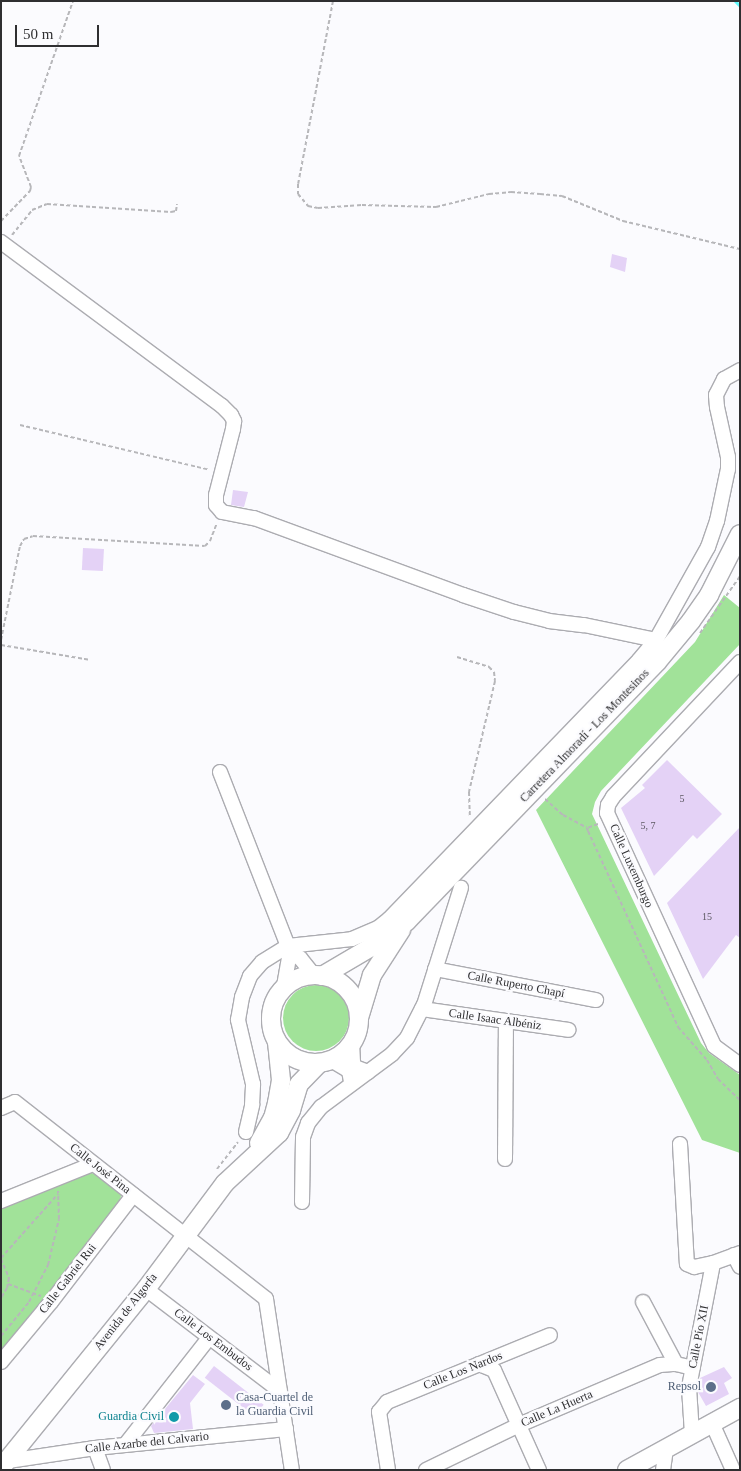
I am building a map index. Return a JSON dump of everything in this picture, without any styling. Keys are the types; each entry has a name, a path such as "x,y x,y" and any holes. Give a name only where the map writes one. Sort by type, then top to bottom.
{"main road":[{"name":"Carretera Almoradí - Los Montesinos","path":"318,975 378,943 407,921 657,662 691,621 722,572 740,534"},
{"name":"Carretera Almoradí - Los Montesinos","path":"359,1018 372,975 407,921"},
{"path":"318,975 336,980 348,990 356,1003 359,1018 358,1027 352,1043 339,1056 325,1062 300,1061 283,1050 277,1042 270,1018 274,1001 284,987 304,976 318,975"},
{"name":"Avenida de Algorfa","path":"252,1157 268,1130 277,1103 281,1080 277,1042"},
{"name":"Avenida de Algorfa","path":"4,1465 146,1289 225,1183 279,1133 291,1110 298,1084 325,1062"},
{"path":"627,1470 740,1408"}],"street":[{"path":"3,243 222,406 234,420 216,505 222,512 254,518 514,612 656,640"},
{"path":"246,1132 252,1105 253,1084 238,1020 242,996 250,976 262,962 289,949 352,939 378,928 639,660 656,640 708,546 717,521 728,469 716,395 724,380 740,370"},
{"name":"Calle Luxemburgo","path":"740,662 613,798 608,805 607,813 714,1046 740,1065"},
{"path":"220,772 289,949 284,987"},
{"path":"302,1202 303,1137 308,1123 321,1107 400,1047 422,1009 460,888"},
{"path":"289,949 300,958 306,968 318,975"},
{"name":"Calle Ruperto Chapí","path":"435,969 596,1000"},
{"name":"Calle Isaac Albéniz","path":"422,1009 569,1030"},
{"path":"505,1158 506,1021"},
{"path":"352,1043 353,1063 356,1067 368,1072"},
{"path":"325,1062 349,1071 351,1084"},
{"name":"Calle José Pina","path":"1,1108 15,1102 266,1299 292,1470"},
{"path":"680,1144 687,1264 694,1267 738,1258"},
{"path":"1,1201 56,1187 93,1164"},
{"name":"Calle Gabriel Rui","path":"1,1362 51,1302 134,1195"},
{"name":"Calle Pío XII","path":"692,1434 689,1387 713,1263"},
{"name":"Calle Los Embudos","path":"146,1289 280,1391"},
{"path":"643,1302 676,1364"},
{"name":"Calle Los Nardos","path":"388,1470 379,1412 388,1402 550,1335"},
{"path":"126,1445 210,1338"},
{"path":"479,1364 494,1370 539,1470"},
{"name":"Calle La Huerta","path":"426,1470 519,1425 660,1365 676,1364 693,1368"},
{"path":"712,1423 733,1470"},
{"name":"Calle Azarbe del Calvario","path":"4,1465 95,1448 286,1429"},
{"path":"95,1448 103,1470"},
{"path":"663,1470 666,1448"}],"path":[{"path":"1,220 30,192 31,187 19,156 73,1"},
{"path":"333,1 298,184 298,194 308,206 318,208 362,205 436,207 489,194 511,192 562,196 623,221 740,249"},
{"path":"3,243 32,210 47,204 171,212 176,211 177,204"},
{"path":"20,425 222,473"},
{"path":"1,640 20,546 24,539 33,536 205,546 210,541 222,512"},
{"path":"1,645 91,660"},
{"path":"457,657 489,667 494,672 495,681 469,792 468,811 472,833"},
{"path":"535,788 558,811 587,828 678,1027 707,1060 718,1079 740,1100"},
{"path":"587,828 610,821"},
{"path":"1,1298 8,1284 8,1270 1,1258 56,1187"},
{"path":"1,1336 16,1321 44,1275 53,1248 59,1219 56,1187"},
{"path":"8,1284 51,1302"}],"green space":[{"path":"724,595 740,608 740,644 601,791 595,802 592,814 701,1043 709,1053 740,1075 740,1153 702,1140 536,810 695,642"},
{"path":"316,985 329,988 339,995 346,1005 349,1018 346,1031 339,1041 329,1048 316,1051 303,1048 293,1041 286,1031 283,1018 286,1005 293,995 303,988"},
{"path":"86,1173 92,1173 99,1177 121,1195 120,1206 1,1353 1,1207"}],"building":[{"path":"612,254 627,258 625,272 610,267"},
{"path":"233,490 248,492 244,507 231,505"},
{"path":"83,548 104,549 103,571 82,570"},
{"path":"667,760 722,814 697,839 693,835 654,876 621,808 645,788 642,785"},
{"path":"740,827 740,938 736,935 703,979 667,903"},
{"path":"214,1366 264,1405 254,1417 205,1378"},
{"path":"724,1367 732,1378 724,1383 729,1394 706,1406 698,1392 700,1378"},
{"name":"Guardia Civil","path":"193,1375 205,1384 190,1403 193,1429 154,1433 151,1426"}],"waterway":[{"path":"735,1 740,6"}],"place":[{"name":"Repsol","path":"711,1387"},
{"name":"Casa-Cuartel de la Guardia Civil","path":"226,1405"},
{"name":"Guardia Civil","path":"174,1417"}]}
